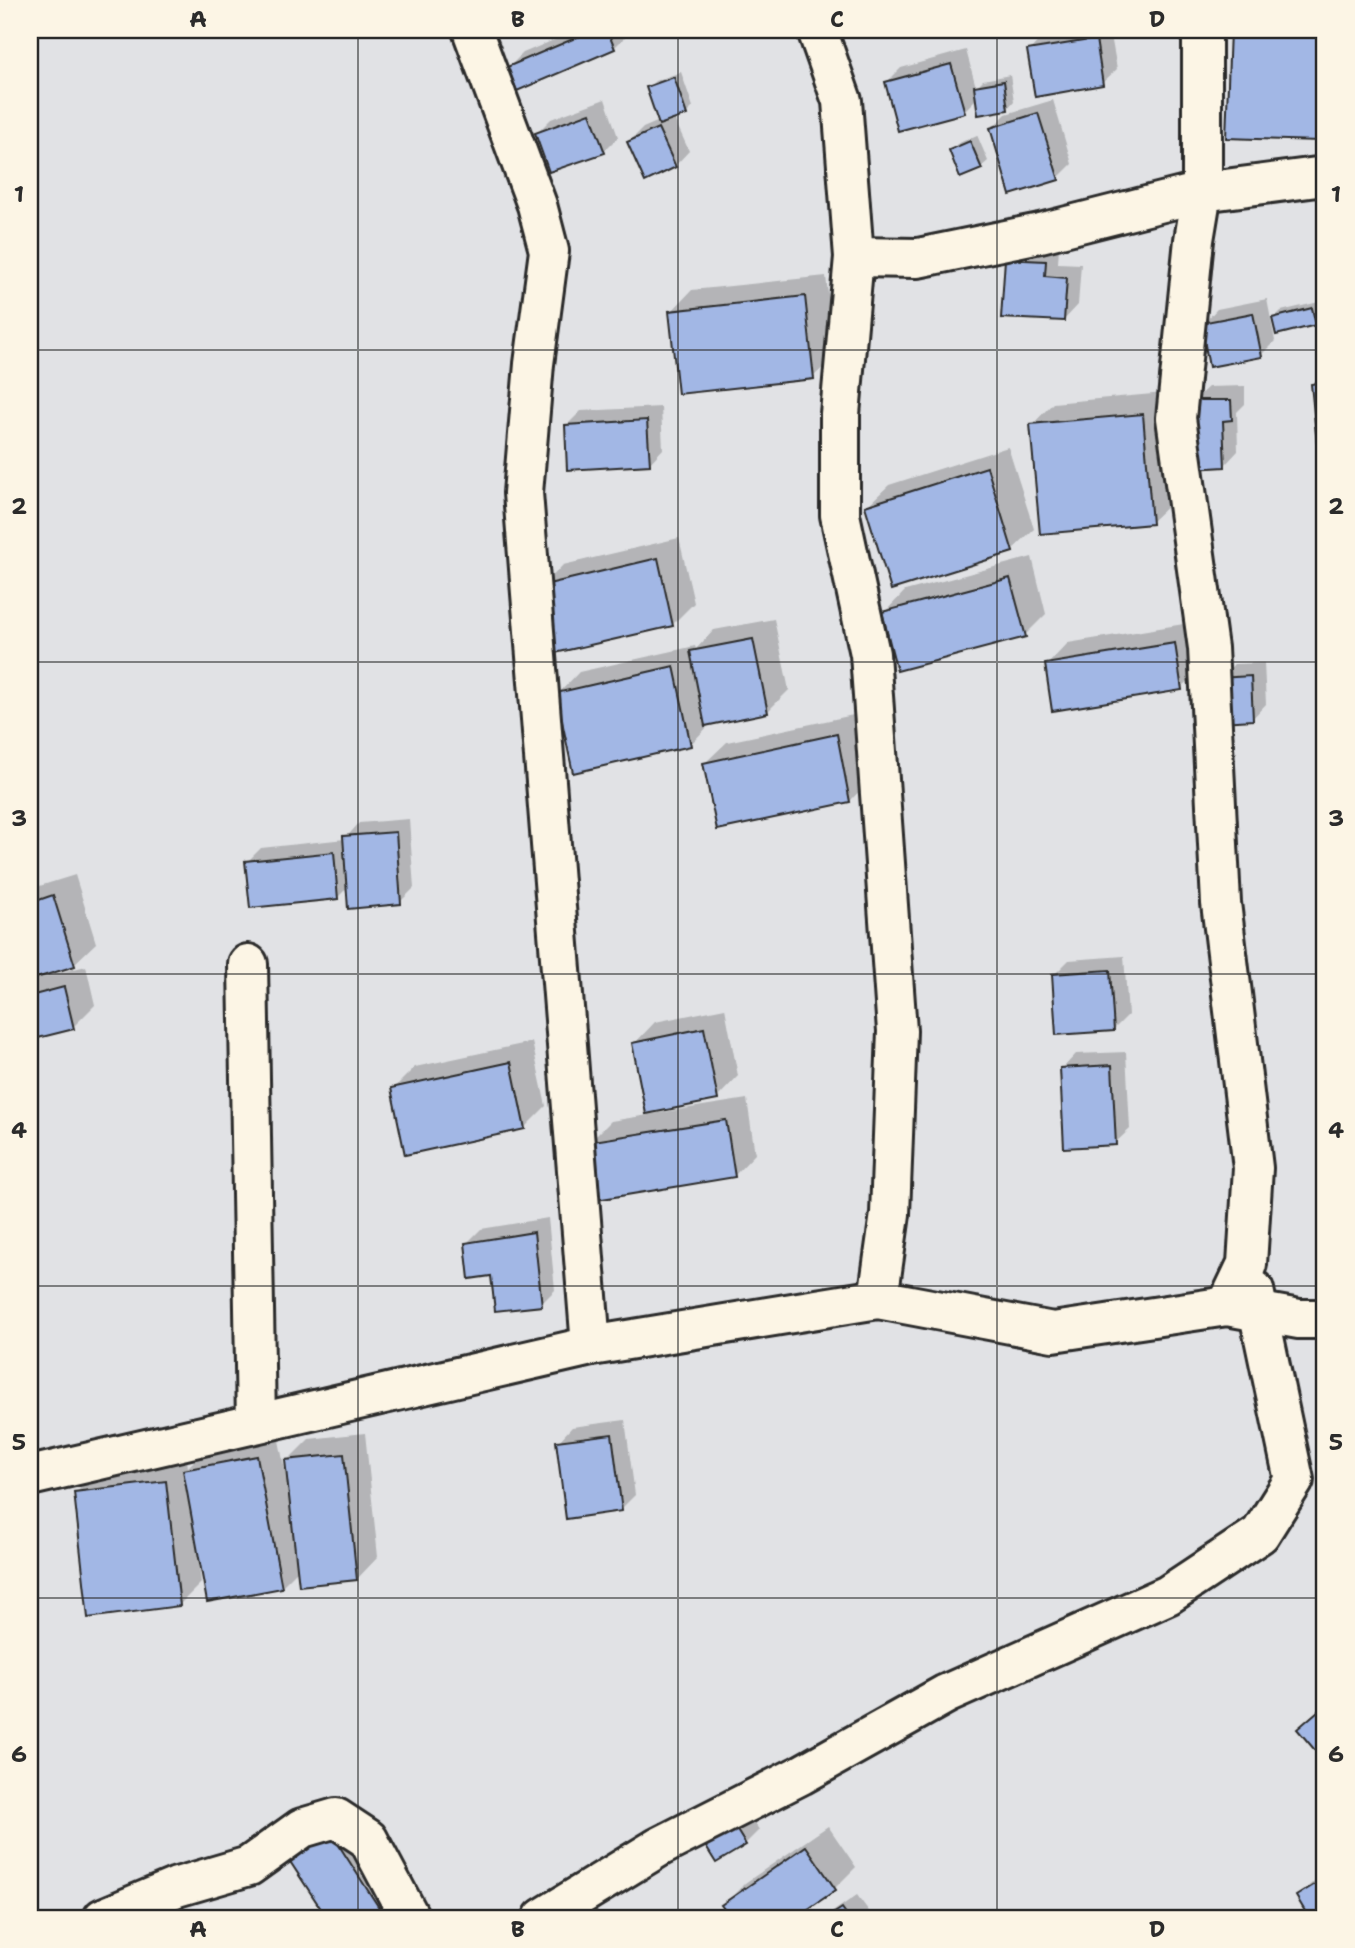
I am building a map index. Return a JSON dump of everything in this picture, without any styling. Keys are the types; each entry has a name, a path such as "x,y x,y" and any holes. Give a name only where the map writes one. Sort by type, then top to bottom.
{"street":[{"path":"472,30 537,205 549,251 534,364 523,494 592,1346"},
{"path":"817,30 842,101 854,257 840,414 840,515 870,654 897,1031 890,1214 878,1299"},
{"path":"543,1918 659,1847 801,1775 946,1695 1168,1595 1260,1534 1294,1480 1243,1309 1253,1168 1222,903 1208,648 1176,418 1194,240 1202,192 1202,30"},
{"path":"854,257 918,258 1040,233 1202,192 1325,176"},
{"path":"248,964 256,1423"},
{"path":"30,1476 592,1346 878,1299 1053,1332 1243,1309 1325,1319"},
{"path":"103,1918 177,1887 248,1866 302,1828 336,1818 368,1839 410,1918"}],"building":[{"path":"594,30 607,30 615,49 517,91 507,67"},
{"path":"1230,30 1323,30 1319,141 1226,138"},
{"path":"1096,39 1103,85 1035,97 1027,50"},
{"path":"951,64 965,113 898,131 885,82"},
{"path":"674,77 687,115 659,125 646,87"},
{"path":"1004,81 1008,110 978,115 974,86"},
{"path":"590,113 605,153 549,172 535,133"},
{"path":"1038,113 1059,180 1010,195 990,128"},
{"path":"658,128 676,167 645,182 627,142"},
{"path":"970,141 982,169 960,178 949,150"},
{"path":"1005,259 1046,261 1045,276 1067,278 1064,321 1001,318"},
{"path":"805,296 814,379 678,394 669,311"},
{"path":"1312,308 1316,325 1276,335 1272,318"},
{"path":"1253,313 1262,357 1209,367 1201,323"},
{"path":"1325,382 1325,474 1320,475 1311,384"},
{"path":"1191,400 1231,400 1232,420 1223,421 1225,467 1193,469"},
{"path":"1143,414 1152,524 1040,534 1030,424"},
{"path":"647,420 650,465 567,470 565,425"},
{"path":"987,467 1013,552 891,590 865,506"},
{"path":"658,558 673,626 555,653 540,586"},
{"path":"1010,578 1026,637 897,671 882,612"},
{"path":"753,639 768,713 705,726 690,651"},
{"path":"1175,643 1182,690 1052,711 1045,664"},
{"path":"674,666 691,746 573,773 556,693"},
{"path":"1251,676 1253,720 1220,722 1218,678"},
{"path":"837,734 850,802 717,830 703,763"},
{"path":"396,832 401,904 348,909 343,836"},
{"path":"334,852 338,899 250,908 245,861"},
{"path":"53,895 75,966 30,980 30,903"},
{"path":"1110,970 1114,1031 1056,1035 1052,974"},
{"path":"64,987 74,1029 30,1040 30,996"},
{"path":"704,1028 718,1100 646,1114 632,1043"},
{"path":"511,1062 525,1129 405,1155 391,1088"},
{"path":"1112,1065 1116,1145 1064,1148 1060,1068"},
{"path":"726,1120 735,1177 596,1200 587,1142"},
{"path":"534,1232 542,1306 495,1311 491,1276 469,1279 465,1243"},
{"path":"612,1434 622,1511 566,1519 556,1441"},
{"path":"344,1454 357,1580 299,1586 285,1460"},
{"path":"257,1456 282,1588 207,1602 183,1470"},
{"path":"166,1481 180,1606 88,1618 74,1492"},
{"path":"1325,1705 1325,1762 1297,1729"},
{"path":"728,1816 746,1845 716,1863 698,1834"},
{"path":"331,1833 385,1917 327,1918 289,1860"},
{"path":"806,1846 836,1890 795,1918 731,1918 721,1905"},
{"path":"1325,1878 1325,1918 1309,1918 1296,1896"},
{"path":"842,1908 849,1918 827,1918"}]}
